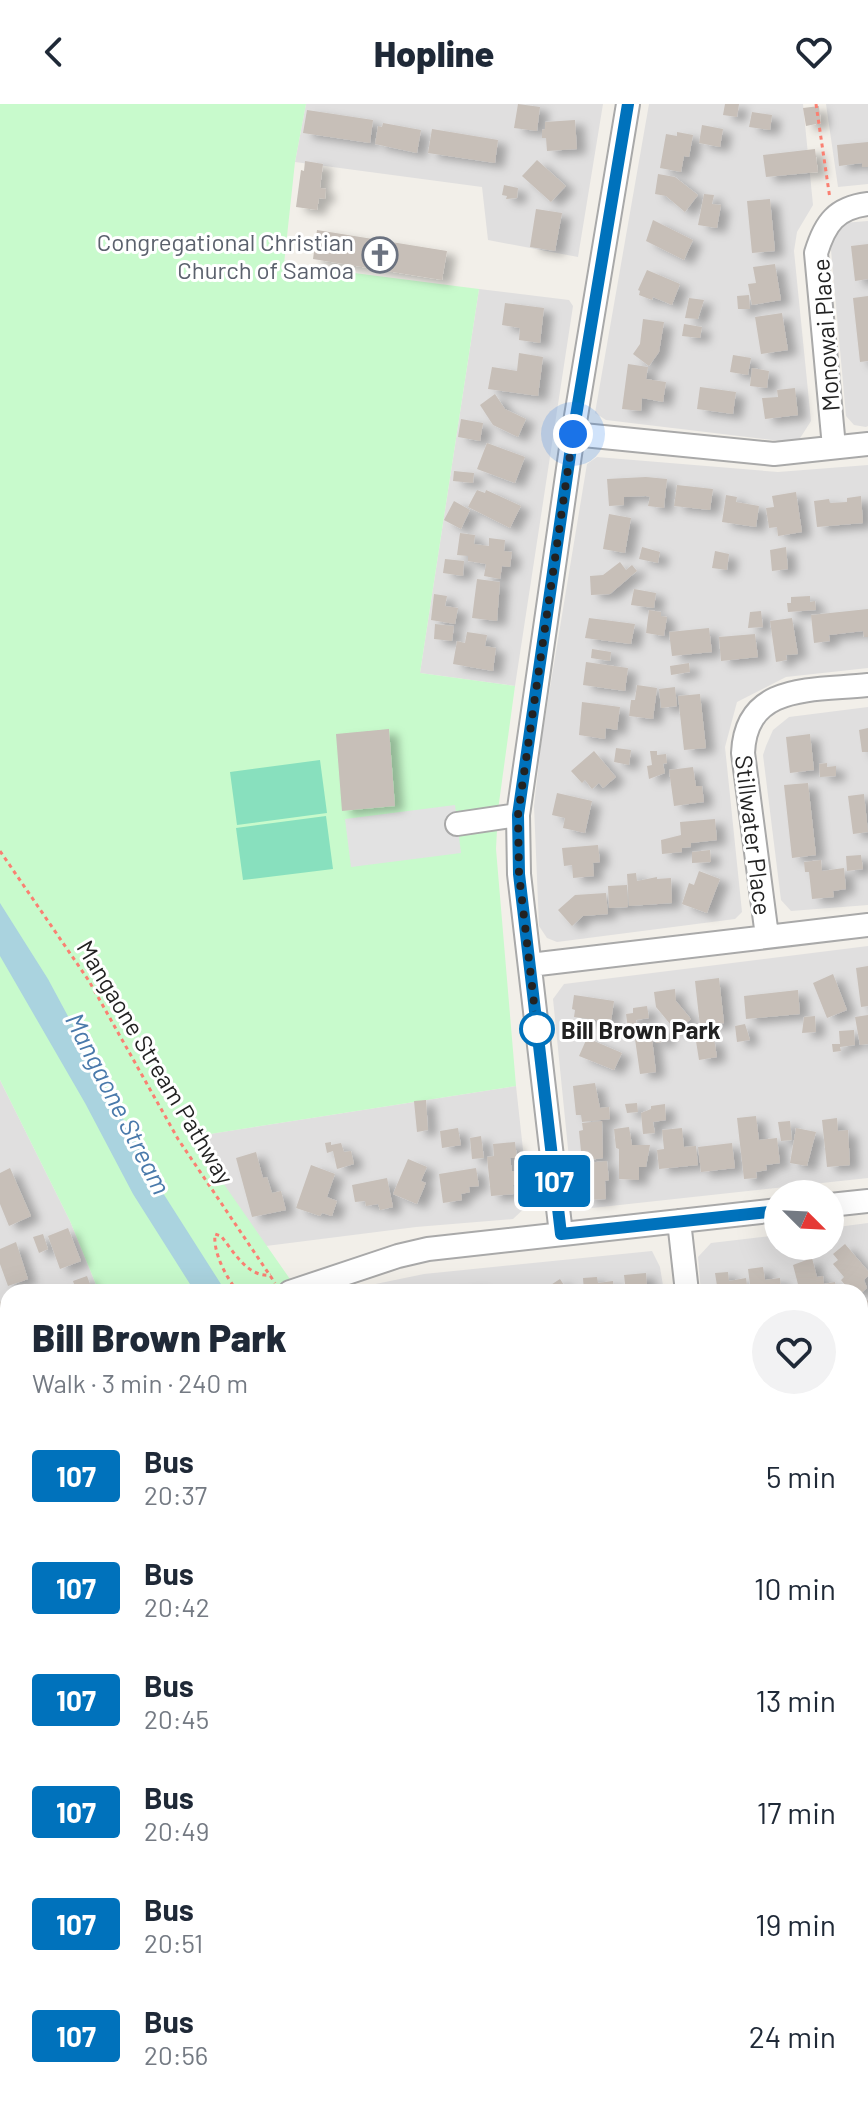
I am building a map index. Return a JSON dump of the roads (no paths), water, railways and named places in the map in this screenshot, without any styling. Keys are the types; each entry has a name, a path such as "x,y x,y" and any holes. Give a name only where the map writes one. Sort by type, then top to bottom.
{"street":[{"path":"561,1234 519,874 518,815 573,434 628,104"},
{"name":"Monowai Place","path":"834,447 816,253 826,225 853,206 868,204"},
{"name":"Monowai Place","path":"573,434 774,454 868,444"},
{"name":"Stillwater Place","path":"767,936 743,753 747,725 752,715 775,697 868,685"},
{"path":"457,824 518,815"},
{"name":"Stillwater Place","path":"530,965 868,925"},
{"path":"844,1204 868,1201"},
{"path":"314,1284 428,1249 764,1212"},
{"path":"679,1221 686,1284"}],"water":[{"path":"0,903 48,979 163,1193 221,1284 190,1284 133,1194 85,1103 0,956"}],"place":[{"name":"Congregational Christian Church of Samoa","path":"380,255"},
{"name":"Bill Brown Park","path":"537,1029"}],"water label":[{"name":"Mangaone Stream","path":"119,1103"}]}
